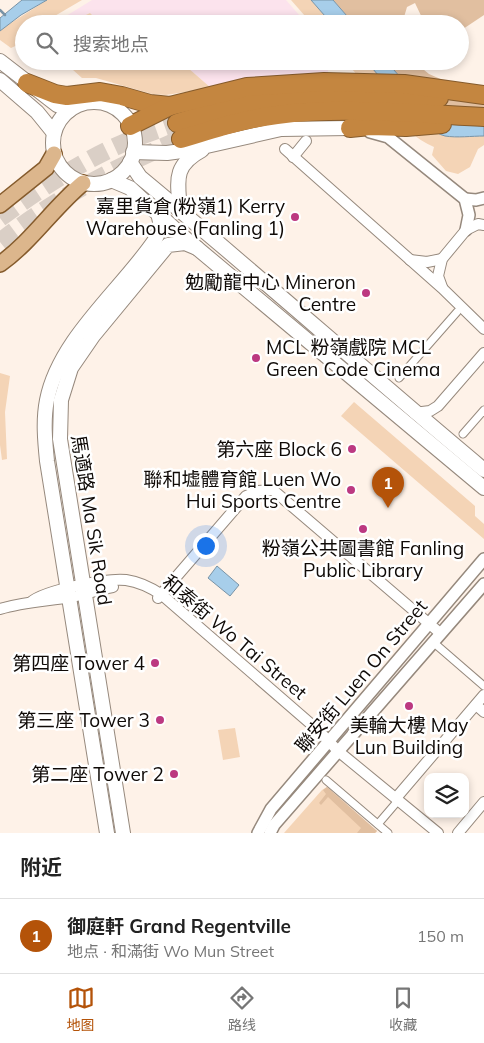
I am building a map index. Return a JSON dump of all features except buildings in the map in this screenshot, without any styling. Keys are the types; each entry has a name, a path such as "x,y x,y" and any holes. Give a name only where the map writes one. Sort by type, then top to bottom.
{"highway":[{"path":"130,126 170,106 247,87 324,82 370,104 403,98 484,96"},
{"path":"27,83 55,94 67,96 100,92 150,104 170,106"},
{"path":"179,131 250,104 300,95 484,119"},
{"path":"350,128 370,104"}],"main road":[{"path":"0,60 57,105 70,110"},
{"path":"0,80 37,112 54,133"},
{"path":"104,103 117,109 130,126 134,139 132,157 122,173 111,180 100,184 83,183 60,167 54,154 54,133 60,120 70,110 83,104 104,103"},
{"path":"132,157 208,146 281,129 350,128"},
{"path":"180,211 178,180 181,168 191,156 208,146"},
{"path":"0,205 46,168 54,154"},
{"path":"132,157 140,177 414,413 484,470"},
{"path":"111,180 130,188 197,248 484,488"},
{"path":"0,264 17,252 66,198 83,183"},
{"name":"馬適路 Ma Sik Road","path":"107,833 46,452 45,422 47,402 56,371 67,352 144,255 159,232 161,226 158,213"},
{"name":"馬適路 Ma Sik Road","path":"123,833 60,439 61,400 69,373 84,348 168,245 185,243 197,248"}],"street":[{"path":"350,128 380,133 388,137 466,199 476,200 484,198"},
{"path":"293,157 306,141"},
{"path":"284,149 442,288 484,329"},
{"path":"466,199 469,215 466,230"},
{"path":"442,288 438,276 442,258 466,230 478,224 484,224"},
{"path":"409,260 427,262 442,258"},
{"path":"399,378 457,312"},
{"path":"414,413 430,411 438,406 484,353"},
{"path":"462,434 484,410"},
{"path":"160,596 246,496 258,491 273,490 429,624 436,637"},
{"name":"聯安街 Luen On Street","path":"258,833 266,815 484,559"},
{"name":"和泰街 Wo Tai Street","path":"0,609 38,602 69,592 123,579 147,585 396,801 438,833"},
{"name":"聯安街 Luen On Street","path":"270,833 274,825 484,584"},
{"name":"聯安街 Luen On Street","path":"436,637 484,686"},
{"path":"378,824 484,695"},
{"path":"476,705 484,712"},
{"path":"326,780 388,833"},
{"path":"458,833 484,802"}],"shaded area":[{"path":"47,0 82,0 56,15 23,15"},
{"path":"92,0 286,0 299,15 92,15 90,13 86,15 68,15"},
{"path":"291,0 311,0 324,15 304,15"},
{"path":"333,0 484,0 484,15 469,25 469,15 421,15 415,3 407,7 405,15 346,15"},
{"path":"15,20 15,46 11,48 0,40 0,31"},
{"path":"73,70 190,70 211,88 166,95 152,94 96,78 82,78"},
{"path":"190,70 328,70 328,78 211,88"},
{"path":"352,70 374,70 415,115 436,132 450,137 484,136 484,145 478,149 470,167 458,174 446,171 432,155 434,147 409,131 375,97"},
{"path":"394,70 424,70 429,74 484,98 484,117 431,112"},
{"path":"0,373 10,376 5,412 7,459 2,460 0,445"},
{"path":"354,402 475,506 475,516 484,524 484,539 341,416"},
{"path":"235,728 240,757 223,760 218,730"},
{"path":"327,787 377,831 375,833 284,833 322,790"},
{"path":"327,787 377,831 375,833 357,833 361,828 328,797 321,805 319,803 326,794 323,790"}],"water":[{"path":"22,0 47,0 21,15 15,15 15,20 0,31 0,18"},
{"path":"311,0 333,0 346,15 324,15"},
{"path":"374,70 394,70 431,112 484,122 484,136 445,136 426,125 403,103"},
{"path":"217,566 239,585 230,596 208,578"}],"waterway":[{"path":"0,10 5,15"}],"tunnel":[{"path":"0,218 81,164 133,139 177,123"},
{"path":"0,242 42,211 87,184 181,139"}],"place":[{"name":"嘉里貨倉(粉嶺1) Kerry Warehouse (Fanling 1)","path":"295,217"},
{"name":"勉勵龍中心 Mineron Centre","path":"366,293"},
{"name":"MCL 粉嶺戲院 MCL Green Code Cinema","path":"256,358"},
{"name":"第六座 Block 6","path":"352,449"},
{"name":"聯和墟體育館 Luen Wo Hui Sports Centre","path":"351,490"},
{"name":"御庭軒 Grand Regentville","path":"388,508"},
{"name":"粉嶺公共圖書館 Fanling Public Library","path":"363,529"},
{"name":"第四座 Tower 4","path":"155,663"},
{"name":"美輪大樓 May Lun Building","path":"409,706"},
{"name":"第三座 Tower 3","path":"160,720"},
{"name":"第二座 Tower 2","path":"174,774"}]}
